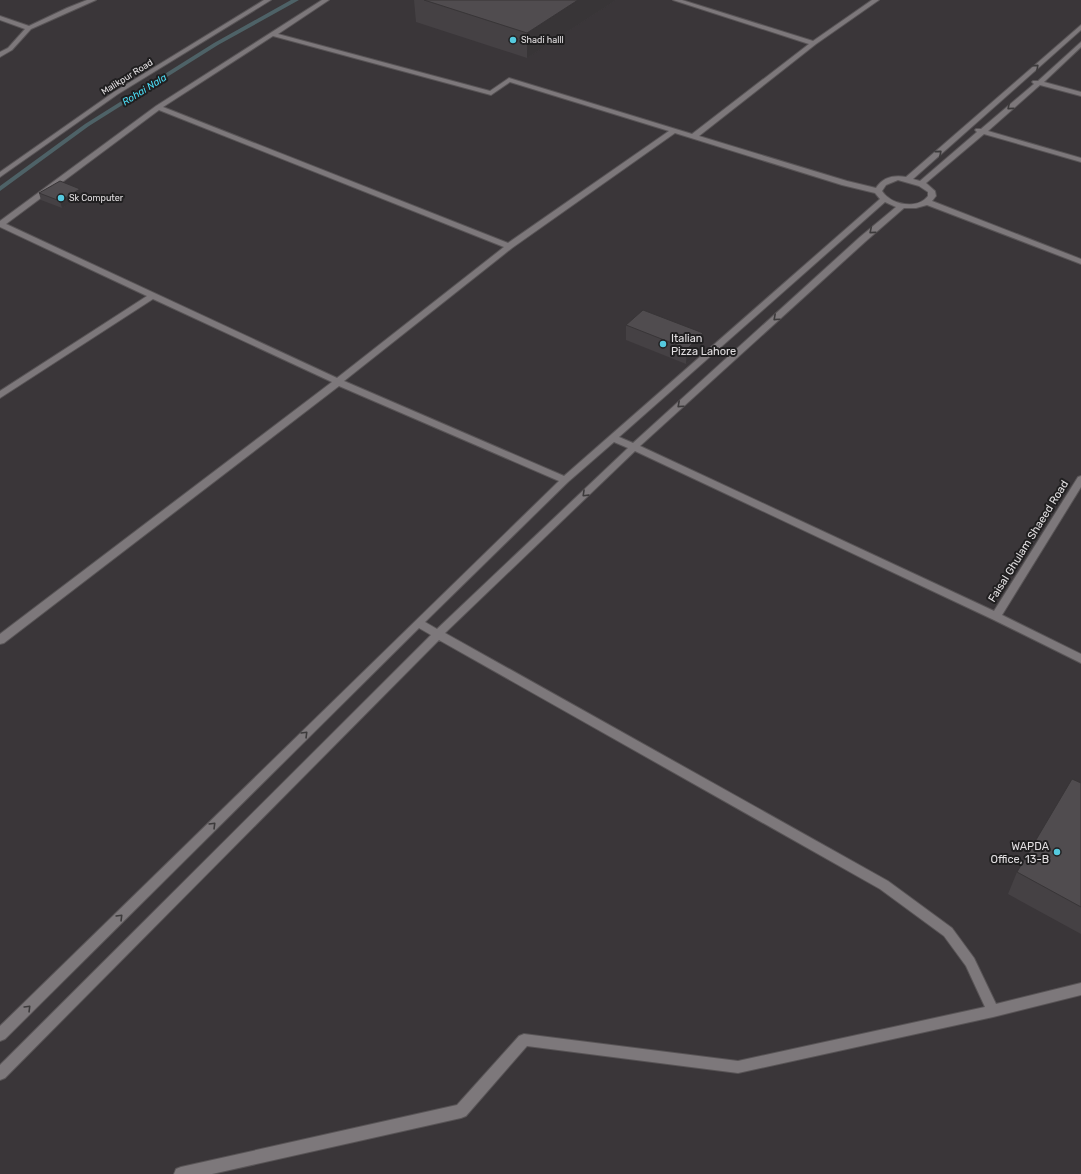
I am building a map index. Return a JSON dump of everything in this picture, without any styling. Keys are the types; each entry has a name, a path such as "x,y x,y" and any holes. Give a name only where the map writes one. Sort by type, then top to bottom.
{"street":[{"path":"0,55 10,49 29,28 68,9 93,0"},
{"name":"Malikpur Road","path":"0,175 116,93 268,0"},
{"path":"326,0 158,107 0,225 338,382 565,480"},
{"path":"676,0 814,43"},
{"path":"693,137 814,43 876,0"},
{"path":"0,18 29,28"},
{"path":"909,179 1081,27"},
{"path":"272,34 490,92 509,80 845,183 881,195 902,206 920,205 927,202 931,198 931,192 928,187 922,183 909,179 898,178 887,180 880,185 881,195"},
{"path":"922,183 1039,83 1081,44"},
{"path":"1024,78 1081,94"},
{"path":"158,107 509,246"},
{"path":"969,127 1081,160"},
{"path":"0,640 338,382 509,246 674,130"},
{"path":"0,1036 565,480 881,195"},
{"path":"927,202 1081,262"},
{"path":"0,1074 438,634 634,447 863,239 902,206"},
{"path":"0,396 152,296"},
{"path":"613,438 996,616 1081,659"},
{"name":"Faisal Ghulam Shaeed Road","path":"996,616 1081,479"},
{"path":"418,623 884,885 948,932 970,962 993,1011"},
{"path":"181,1174 461,1111 524,1040 738,1067 993,1011 1081,989"}],"building":[{"path":"424,0 578,0 527,33"},
{"path":"60,181 80,189 60,201 39,193"},
{"path":"643,310 703,333 687,349 626,325"},
{"name":"WAPDA Office, 13-B","path":"1072,779 1081,783 1081,907 1017,872"}],"waterway":[{"name":"Rohai Nala","path":"0,189 87,125 216,44 296,0"}],"place":[{"name":"Shadi halll","path":"513,40"},
{"name":"Sk Computer","path":"61,198"},
{"name":"Italian Pizza Lahore","path":"663,344"},
{"name":"WAPDA Office, 13-B","path":"1057,852"}]}
